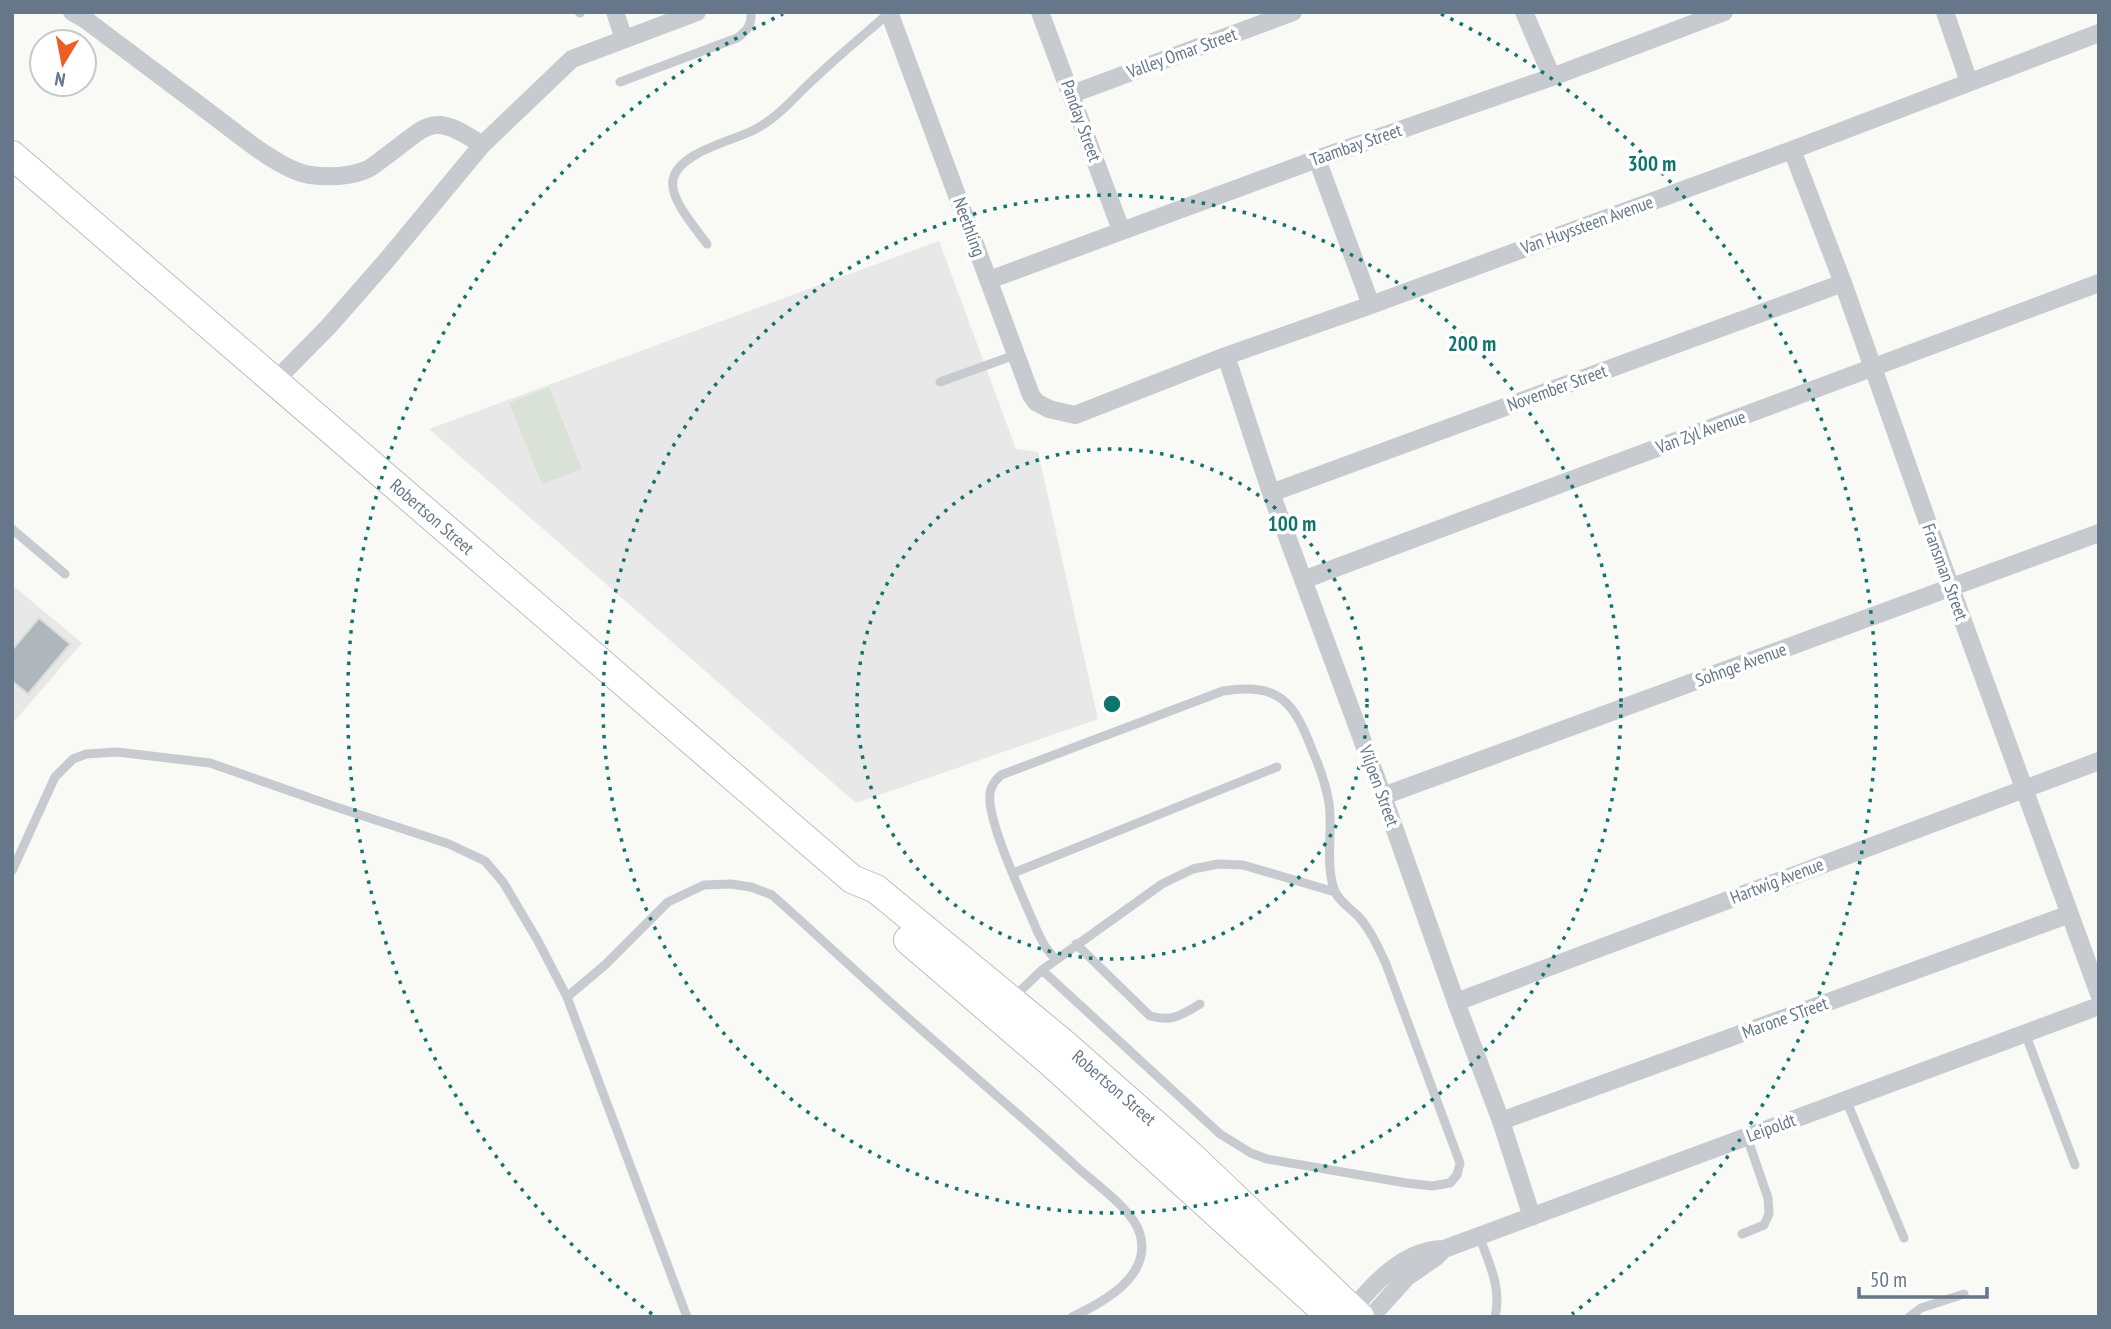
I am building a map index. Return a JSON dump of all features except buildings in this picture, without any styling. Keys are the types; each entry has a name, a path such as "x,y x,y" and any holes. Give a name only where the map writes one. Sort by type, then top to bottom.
{"main road":[{"name":"Robertson Street","path":"12,155 852,880 876,889 1003,1008 1063,1043 1190,1155 1353,1315"}],"street":[{"path":"72,12 270,158 307,175 339,176 365,171 420,129 431,125 460,130 482,145"},
{"path":"615,12 624,38"},
{"path":"275,381 329,326 482,145 572,59 697,12"},
{"name":"Panday Street","path":"1040,12 1121,230"},
{"name":"Valley Omar Street","path":"1072,94 1293,12"},
{"path":"1524,12 1552,78"},
{"name":"Taambay Street","path":"989,280 1317,159 1552,78 1682,20 1724,12"},
{"path":"1945,12 1969,82"},
{"name":"Neethling","path":"889,13 1031,395 1036,402 1049,409 1075,415"},
{"name":"Van Huyssteen Avenue","path":"1075,415 1226,356 1792,150 2099,33"},
{"name":"Fransman Street","path":"1792,150 1843,283 2099,994"},
{"path":"1317,159 1371,305"},
{"name":"November Street","path":"1271,493 1843,283"},
{"name":"Van Zyl Avenue","path":"1303,579 2099,284"},
{"name":"Viljoen Street","path":"1226,356 1271,493 1501,1121 1531,1217"},
{"name":"Sohnge Avenue","path":"1383,796 2099,533"},
{"name":"Hartwig Avenue","path":"1456,1002 2099,761"},
{"name":"Marone STreet","path":"1501,1121 2070,915"},
{"name":"Leipoldt","path":"1353,1315 1381,1279 1399,1265 1432,1249 1444,1249 2099,1006"}],"lane":[{"path":"620,82 737,37 746,32 751,22 751,12"},
{"path":"707,244 683,212 676,194 673,180 678,169 689,158 771,120 889,13"},
{"path":"940,382 1015,355"},
{"path":"12,529 65,574"},
{"path":"1056,960 1038,933 1013,873 993,821 990,791 1001,775 1223,691 1245,688 1266,692 1283,699 1296,712 1320,768 1329,804 1328,856 1335,892"},
{"path":"12,871 55,777 73,759 86,754 117,752 210,763 449,844 485,861 503,882 567,997 687,1317"},
{"path":"1013,873 1277,766"},
{"path":"1003,1008 1042,970 1076,944 1162,884 1193,869 1218,863 1243,865 1335,892 1374,937 1386,964 1460,1163 1457,1175 1450,1183 1433,1186 1267,1159 1251,1153 1220,1134 1042,970"},
{"path":"567,997 605,965 668,902 704,885 731,884 751,887 772,895 1136,1221 1142,1247 1133,1274 1119,1289 1094,1307 1072,1317"},
{"path":"1076,944 1150,1016 1163,1019 1177,1017 1200,1004"},
{"path":"2025,1033 2075,1165"},
{"path":"1846,1100 1904,1238"},
{"path":"1742,1234 1764,1225 1769,1214 1768,1198 1747,1137"},
{"path":"1479,1236 1495,1279 1498,1295 1495,1317"},
{"path":"1909,1317 1921,1308 1964,1294"}],"shaded area":[{"path":"939,241 1016,449 1038,452 1098,719 856,803 429,429"},
{"path":"549,387 582,469 542,484 509,403"},
{"path":"12,585 82,643 12,724"}]}
